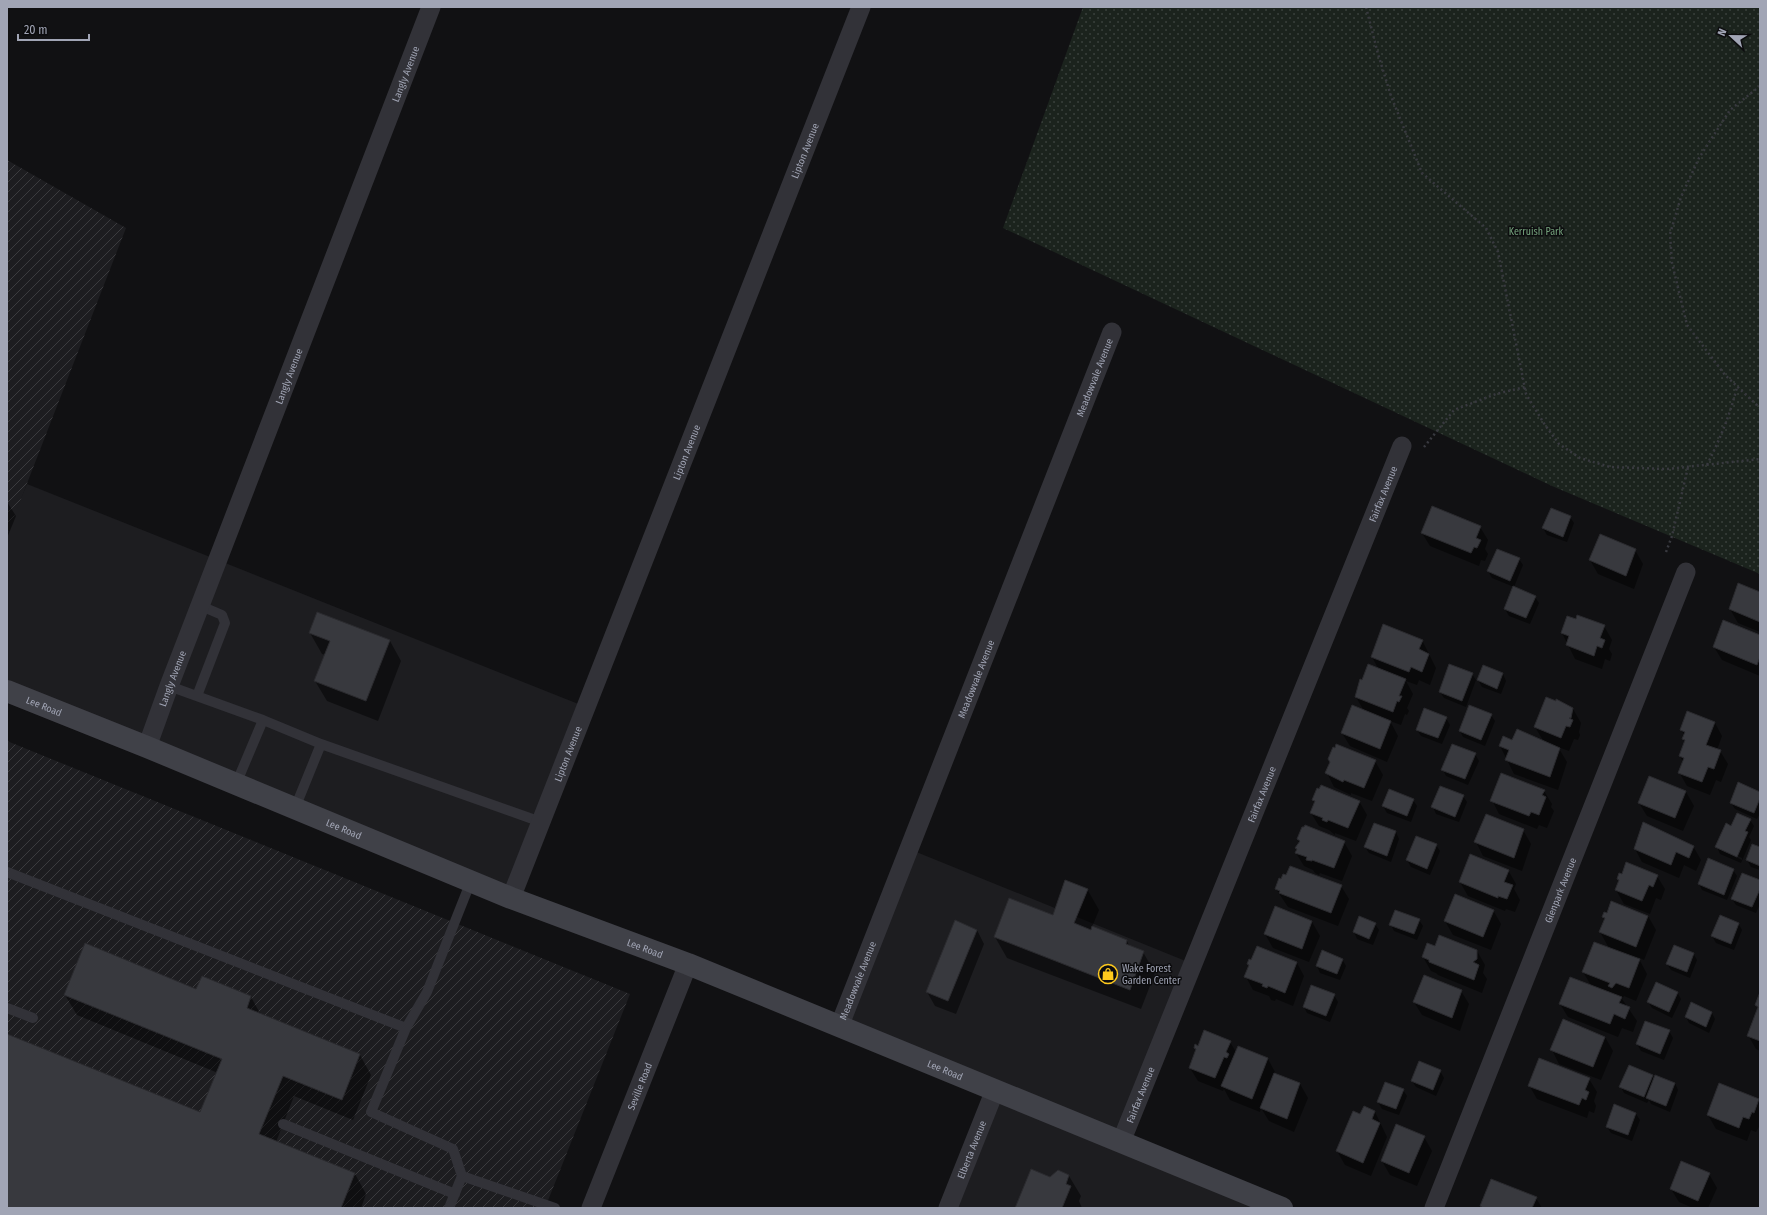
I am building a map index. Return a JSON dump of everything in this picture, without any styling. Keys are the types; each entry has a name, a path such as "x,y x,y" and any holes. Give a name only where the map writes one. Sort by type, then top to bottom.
{"main road":[{"name":"Lee Road","path":"7,691 147,747 511,898 688,964 1282,1208"}],"street":[{"name":"Langly Avenue","path":"147,747 169,686 432,7"},
{"name":"Lipton Avenue","path":"511,898 861,7"},
{"name":"Meadowvale Avenue","path":"840,1026 1112,332"},
{"name":"Fairfax Avenue","path":"1121,1142 1411,449"},
{"name":"Glenpark Avenue","path":"1434,1208 1686,572"},
{"name":"Seville Road","path":"591,1208 688,964"},
{"name":"Elberta Avenue","path":"948,1208 995,1090"}],"lane":[{"path":"197,696 225,623 222,615 201,606"},
{"path":"169,686 263,720 321,744 541,822"},
{"path":"236,784 263,720"},
{"path":"295,808 321,744"},
{"path":"7,872 406,1028"},
{"path":"449,1208 462,1176 453,1149 371,1112 406,1028 427,992 471,881"},
{"path":"7,1008 33,1018"},
{"path":"282,1124 455,1194"},
{"path":"462,1176 555,1208"}],"path":[{"path":"1366,7 1391,96 1422,173 1486,228 1498,252 1526,394 1545,426 1559,444 1580,458 1610,467 1667,469 1760,459"},
{"path":"1760,86 1730,110 1699,158 1681,197 1670,234 1672,263 1687,325 1725,375 1760,408"},
{"path":"1707,465 1731,414 1737,386"},
{"path":"1411,449 1454,410 1496,394 1524,387"},
{"path":"1666,552 1674,529 1688,467"}],"shaded area":[{"path":"7,160 126,228 7,535"},
{"path":"27,484 586,707 511,898 7,691 7,531"},
{"path":"7,741 630,994 545,1208 7,1208"},
{"path":"909,849 1193,964 1121,1142 1282,1208 948,1208 995,1090 839,1027"}],"green space":[{"name":"Kerruish Park","path":"1083,7 1760,7 1760,574 1552,486 1003,228"}],"building":[{"path":"1432,506 1481,526 1476,538 1481,540 1477,548 1474,547 1471,553 1421,533"},
{"path":"1551,508 1571,516 1563,537 1542,528"},
{"path":"1600,534 1636,549 1626,576 1589,560"},
{"path":"1497,549 1520,558 1510,581 1487,571"},
{"path":"1738,583 1760,592 1760,622 1729,609"},
{"path":"1513,586 1536,596 1526,618 1504,609"},
{"path":"317,612 390,640 366,701 314,681 330,641 309,633"},
{"path":"1577,615 1605,625 1600,638 1605,640 1602,648 1597,646 1594,656 1566,645 1569,636 1561,633 1567,616 1576,619"},
{"path":"1723,620 1760,635 1760,657 1757,665 1713,647"},
{"path":"1383,624 1423,640 1419,649 1429,654 1422,672 1411,667 1409,672 1371,657"},
{"path":"1368,664 1406,679 1399,696 1402,696 1399,702 1397,701 1393,712 1355,697 1360,679 1362,680"},
{"path":"1449,664 1473,673 1462,701 1439,692"},
{"path":"1483,665 1503,673 1497,689 1477,680"},
{"path":"1546,697 1556,701 1556,699 1573,708 1571,718 1569,718 1573,720 1570,727 1566,726 1561,738 1534,727"},
{"path":"1352,705 1391,721 1380,749 1341,733"},
{"path":"1469,705 1492,714 1481,740 1459,731"},
{"path":"1424,708 1447,717 1438,738 1416,730"},
{"path":"1687,711 1715,722 1706,745 1721,750 1714,769 1708,767 1702,782 1678,773 1684,758 1679,756 1685,740 1682,739 1685,732 1680,730"},
{"path":"1517,729 1560,748 1550,777 1505,760 1509,750 1499,746 1503,736 1512,740"},
{"path":"1336,744 1376,760 1364,788 1344,780 1343,782 1325,773 1330,762 1328,759 1333,747 1335,748"},
{"path":"1452,744 1476,753 1465,779 1441,770"},
{"path":"1501,773 1545,790 1542,795 1546,797 1539,815 1531,812 1529,816 1490,801"},
{"path":"1649,776 1686,791 1675,818 1638,803"},
{"path":"1738,782 1760,792 1760,798 1754,813 1730,803"},
{"path":"1321,785 1360,801 1348,828 1328,820 1327,822 1322,820 1323,818 1310,813 1315,801 1312,800 1317,788 1319,789"},
{"path":"1440,786 1464,795 1455,817 1431,807"},
{"path":"1389,789 1414,799 1407,816 1382,806"},
{"path":"1737,813 1751,819 1745,831 1748,832 1737,857 1715,847 1726,823 1731,826"},
{"path":"1486,814 1524,829 1514,858 1474,842"},
{"path":"1643,822 1694,846 1689,858 1676,852 1671,865 1634,849"},
{"path":"1374,823 1396,831 1387,856 1364,847"},
{"path":"1305,825 1345,841 1334,868 1312,860 1306,860 1307,857 1295,853 1297,849 1295,848 1300,841 1297,839 1302,827"},
{"path":"1416,836 1437,844 1427,869 1406,860"},
{"path":"1752,844 1760,847 1760,866 1746,860"},
{"path":"1470,854 1509,870 1504,882 1513,885 1507,899 1498,896 1498,898 1459,882"},
{"path":"1708,858 1734,869 1724,895 1698,884"},
{"path":"1626,862 1658,875 1653,887 1649,885 1642,901 1615,890 1619,880 1617,879 1619,873 1622,874"},
{"path":"1290,866 1342,885 1331,913 1279,893 1280,891 1275,889 1279,878 1281,879 1283,874 1286,875"},
{"path":"1742,873 1760,880 1760,889 1752,907 1731,899"},
{"path":"1065,880 1088,889 1074,923 1091,930 1092,926 1127,940 1126,944 1144,951 1130,990 994,937 1009,898 1053,915"},
{"path":"1455,894 1494,910 1483,937 1444,921"},
{"path":"1611,901 1648,916 1636,947 1599,932 1605,918 1602,917 1604,912 1607,913"},
{"path":"1275,906 1312,921 1302,949 1264,934"},
{"path":"1395,910 1420,919 1414,934 1389,925"},
{"path":"1720,915 1739,923 1731,944 1711,936"},
{"path":"1359,916 1376,923 1369,939 1353,932"},
{"path":"955,920 977,930 948,1001 926,992"},
{"path":"1439,935 1477,950 1477,959 1473,962 1479,965 1474,980 1429,962 1429,960 1422,957 1427,943 1435,946"},
{"path":"1594,942 1640,959 1629,988 1616,983 1612,988 1608,986 1610,983 1582,972"},
{"path":"85,943 196,989 202,976 251,996 247,1008 360,1054 342,1100 283,1076 259,1134 355,1173 341,1208 7,1208 7,1034 200,1112 222,1059 64,995"},
{"path":"1674,945 1694,953 1687,972 1666,964"},
{"path":"1257,946 1297,962 1285,993 1268,986 1267,988 1262,986 1263,984 1244,977 1249,965 1247,964 1249,959 1251,960"},
{"path":"1322,950 1343,959 1337,974 1316,966"},
{"path":"1424,975 1462,990 1452,1018 1413,1002"},
{"path":"1570,977 1622,997 1619,1003 1630,1007 1625,1019 1614,1014 1610,1024 1559,1004"},
{"path":"1656,982 1678,992 1669,1012 1647,1002"},
{"path":"1311,985 1335,994 1326,1016 1303,1007"},
{"path":"1760,992 1760,1041 1747,1036 1758,1007 1755,1005"},
{"path":"1691,1002 1712,1012 1706,1027 1685,1017"},
{"path":"1563,1019 1605,1037 1593,1067 1550,1050"},
{"path":"1645,1021 1670,1030 1660,1054 1636,1044"},
{"path":"1204,1030 1231,1041 1226,1052 1229,1054 1227,1058 1224,1057 1215,1078 1189,1068 1196,1049 1194,1048 1195,1044 1198,1046"},
{"path":"1238,1046 1268,1058 1252,1099 1221,1086"},
{"path":"1539,1058 1590,1078 1585,1090 1589,1092 1586,1100 1582,1098 1579,1105 1528,1086"},
{"path":"1419,1061 1441,1070 1433,1090 1411,1081"},
{"path":"1629,1065 1653,1075 1644,1097 1619,1087"},
{"path":"1274,1073 1300,1083 1287,1119 1260,1108"},
{"path":"1655,1075 1675,1083 1666,1106 1646,1098"},
{"path":"1385,1082 1404,1089 1396,1109 1377,1102"},
{"path":"1719,1083 1759,1099 1754,1113 1752,1112 1749,1119 1743,1117 1739,1128 1707,1115"},
{"path":"1614,1104 1636,1113 1628,1135 1606,1127"},
{"path":"1364,1106 1375,1111 1372,1119 1380,1123 1363,1163 1336,1151 1353,1111 1360,1114"},
{"path":"1396,1124 1425,1136 1409,1173 1381,1161"},
{"path":"1681,1161 1710,1173 1698,1201 1670,1189"},
{"path":"1031,1169 1050,1177 1058,1170 1069,1175 1066,1184 1071,1186 1062,1208 1015,1208"},
{"path":"1491,1179 1537,1197 1532,1208 1483,1208 1480,1206"}],"place":[{"name":"Wake Forest Garden Center","path":"1108,974"}]}
